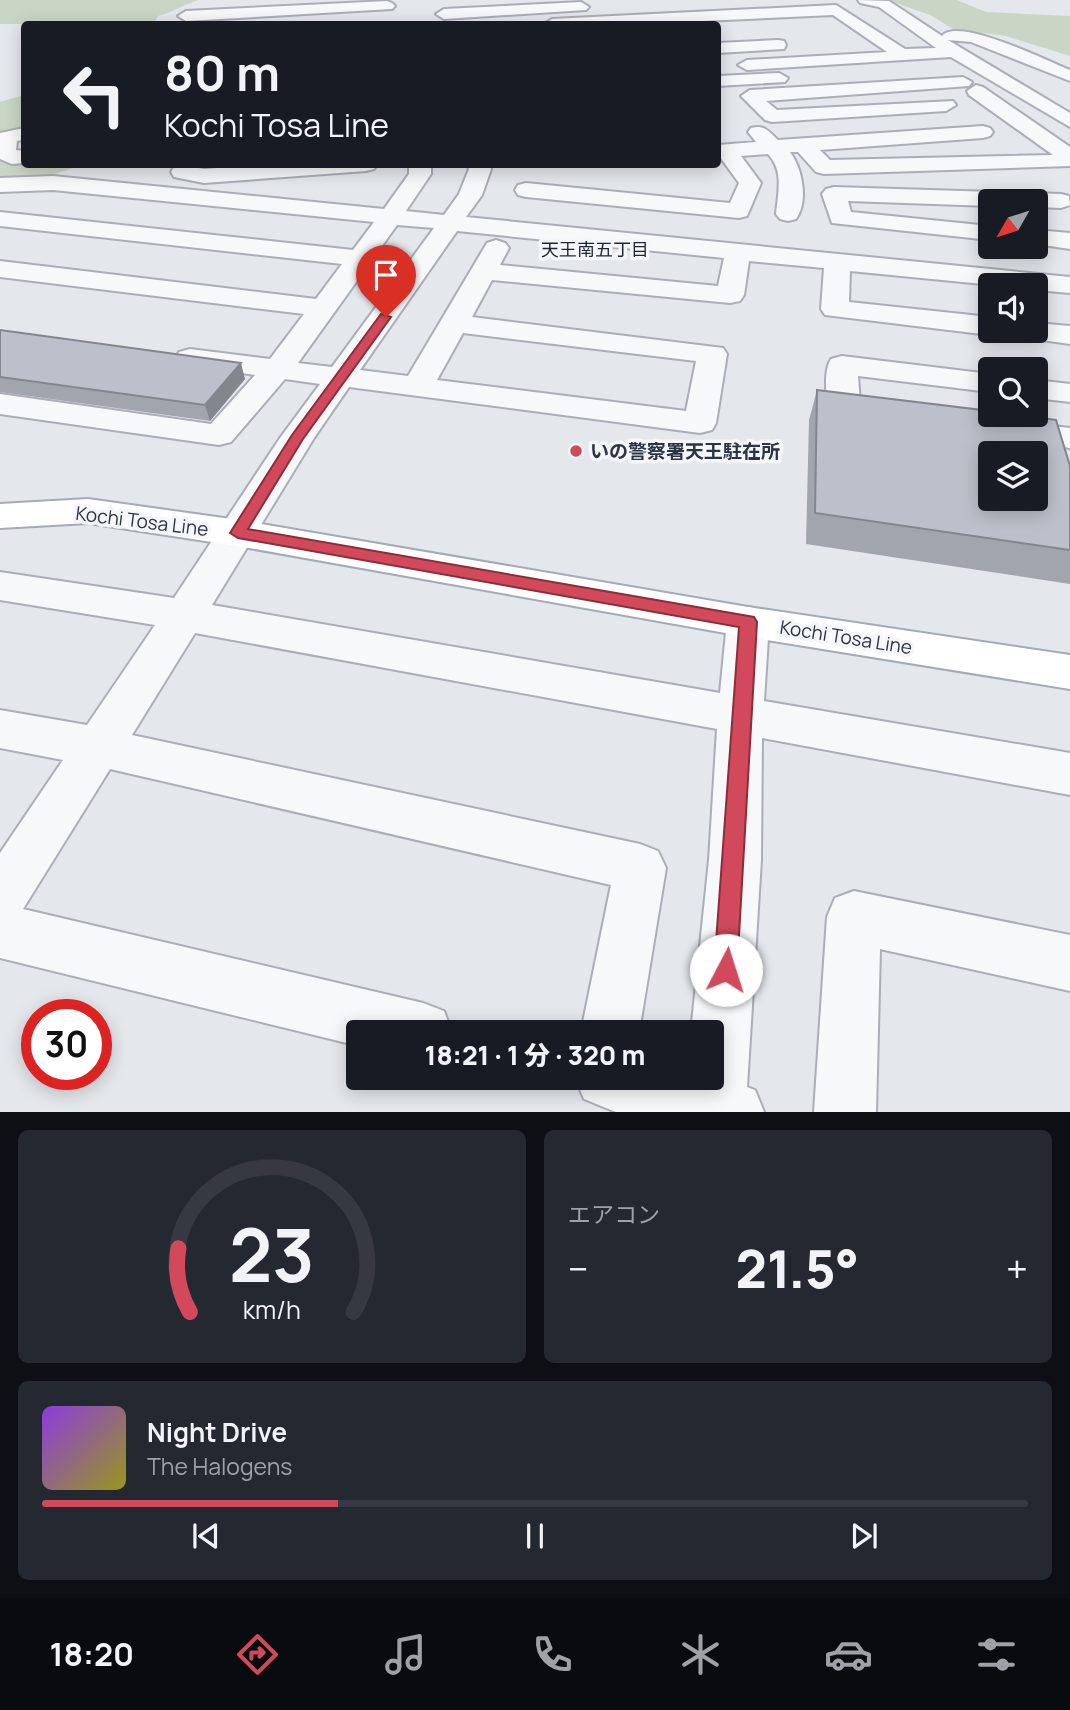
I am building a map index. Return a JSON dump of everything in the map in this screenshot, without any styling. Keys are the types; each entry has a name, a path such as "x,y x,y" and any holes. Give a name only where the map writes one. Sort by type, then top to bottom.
{"main road":[{"name":"Kochi Tosa Line","path":"0,516 88,511 238,533 748,622 1070,672"}],"street":[{"path":"180,17 191,3 229,0"},
{"path":"666,3 729,0"},
{"path":"866,0 884,4 954,52 1066,115"},
{"path":"180,17 386,3 390,20 368,21"},
{"path":"681,21 829,5 879,40 942,68 1070,158"},
{"path":"443,13 603,6"},
{"path":"636,6 651,21"},
{"path":"180,17 183,21"},
{"path":"721,30 854,23"},
{"path":"930,35 974,37 1070,76"},
{"path":"852,41 879,40"},
{"path":"721,48 799,44"},
{"path":"721,58 729,66 954,52"},
{"path":"724,95 942,68"},
{"path":"946,105 772,116 750,96 963,82"},
{"path":"921,86 983,132 1031,163 1065,211"},
{"path":"724,95 774,147 791,170 788,214"},
{"path":"722,150 983,132"},
{"path":"21,135 9,136 5,152 12,158 21,158"},
{"path":"803,145 824,167 1031,163 1070,158"},
{"path":"526,190 739,211 750,183 722,150"},
{"path":"160,168 204,176 312,168"},
{"path":"0,404 219,435 278,369 391,216 420,174 420,168"},
{"path":"0,898 297,438 470,195 480,168"},
{"path":"418,387 508,227 533,176 532,168"},
{"path":"0,185 53,183 1070,285"},
{"path":"978,205 834,194 841,218 978,232"},
{"path":"0,219 359,258"},
{"path":"1048,238 1070,241"},
{"path":"483,271 730,295 738,252"},
{"path":"837,262 835,309 978,325"},
{"path":"0,269 321,308"},
{"path":"167,355 700,423 712,354 454,323"},
{"path":"1048,333 1070,335"},
{"path":"912,419 845,410 842,365 978,382"},
{"path":"1048,390 1070,393"},
{"path":"978,427 1070,438"},
{"path":"0,586 81,597 1070,774"},
{"path":"648,1090 721,1110 748,622"},
{"path":"0,729 98,747 640,868 612,1020"},
{"path":"845,1111 853,917 1070,963"},
{"path":"0,931 373,1020"}],"green space":[{"path":"0,0 199,0 158,16 155,21 21,21 21,24 0,24"},
{"path":"888,0 957,0 986,12 1070,16 1070,56 1006,36 953,29 930,15"},
{"path":"21,96 21,132 0,135 0,102"},
{"path":"0,150 13,161 21,163 21,168 73,168 42,178 0,180"}],"building":[{"path":"0,330 241,363 205,405 0,377"},
{"path":"817,390 978,410 978,427 1048,427 1048,419 1056,420 1070,466 1070,550 815,513"}],"place":[{"name":"いの警察署天王駐在所","path":"576,451"}],"district":[{"name":"天王南五丁目","path":"595,249"}],"route":[{"path":"386,317 297,438 238,533 748,622 726,970"}]}
